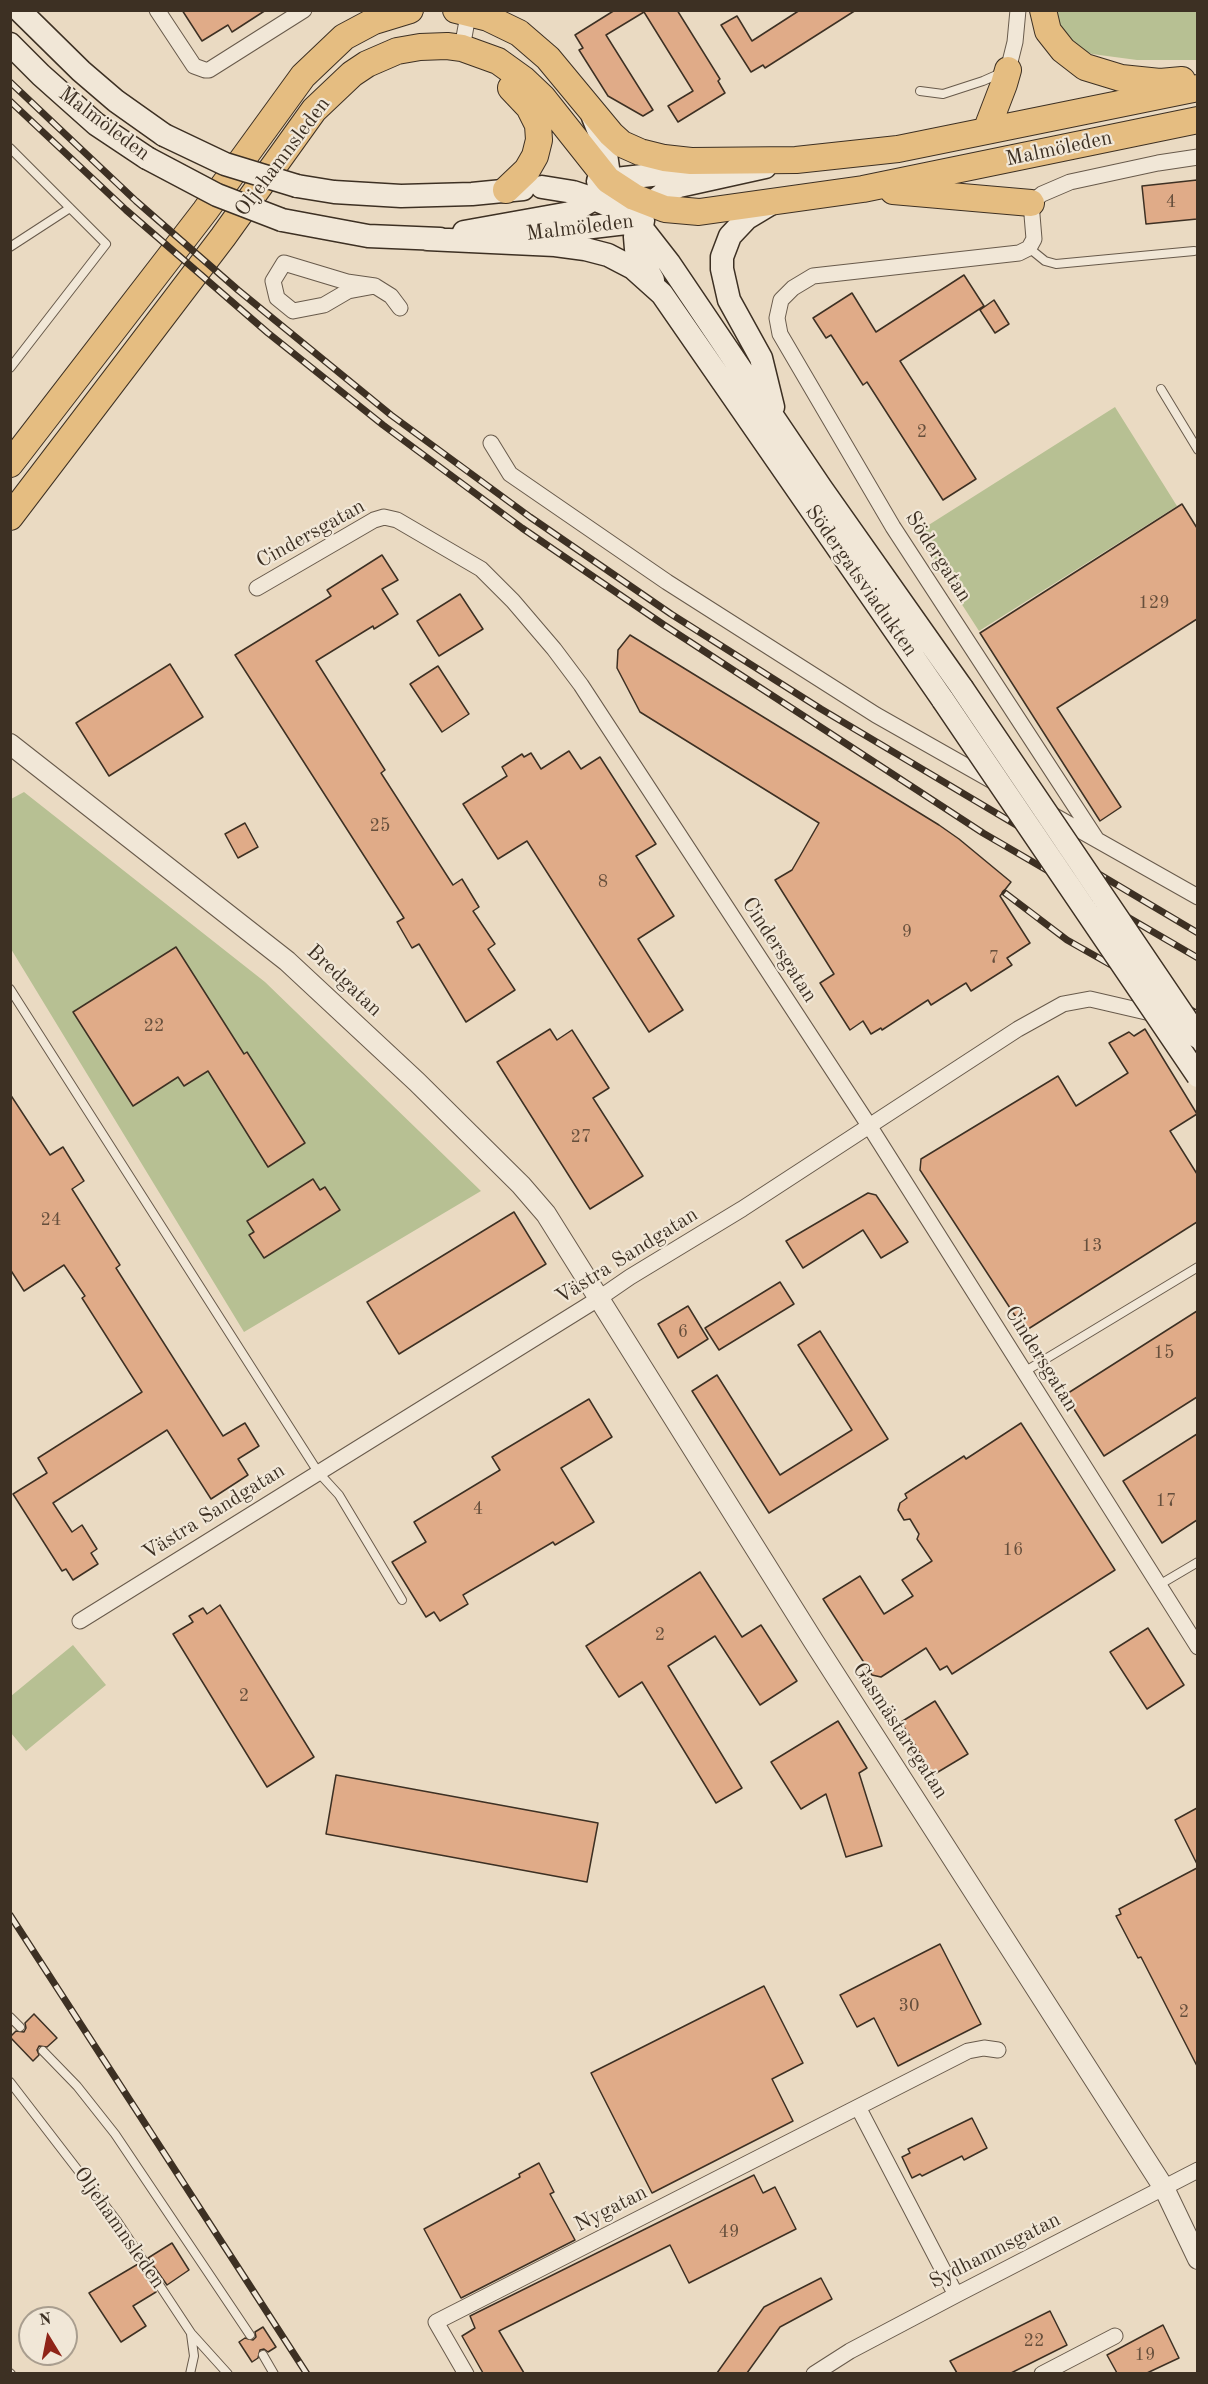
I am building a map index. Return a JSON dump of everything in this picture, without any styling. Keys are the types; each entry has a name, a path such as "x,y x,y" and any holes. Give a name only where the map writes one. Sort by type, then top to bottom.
{"highway":[{"name":"Oljehamnsleden","path":"10,464 205,211 303,76 344,37 374,21 410,10"},
{"path":"1043,10 1048,31 1063,50 1085,67 1121,78 1160,82 1197,80"},
{"path":"465,11 505,25 533,44 562,73 622,144 640,153 691,161 796,160"},
{"name":"Oljehamnsleden","path":"10,518 223,237 314,110 326,96 367,64 397,51 420,47 462,48 498,61 523,79 543,99 601,190 634,197 644,213 665,209 699,212"},
{"path":"462,48 517,93 529,107 538,125 539,140 535,156 526,170 506,190"},
{"path":"986,131 1008,70"},
{"name":"Malmöleden","path":"796,160 898,149 1197,88"},
{"name":"Malmöleden","path":"699,212 863,189 1197,120"},
{"path":"863,189 1031,203"}],"main road":[{"name":"Malmöleden","path":"20,10 81,71 164,135 225,164 297,186 334,192 401,196 542,187 601,190 796,160"},
{"name":"Malmöleden","path":"10,44 96,124 147,158 217,195 282,220 349,233 427,239 511,236 644,213"},
{"path":"427,239 570,213 601,190 605,147 591,110"},
{"path":"662,294 636,249 644,213 679,186 796,160"},
{"path":"775,201 752,214 730,236 722,257 722,268 729,300 761,358 776,420"},
{"name":"Södergatsviadukten","path":"644,213 669,263 776,420 1197,1076"},
{"name":"Södergatsviadukten","path":"427,239 555,245 585,249 608,255 633,268 662,294 953,694 1197,1037"}],"street":[{"path":"157,10 194,66 200,70 209,70 304,10"},
{"path":"1008,70 1015,42 1018,10"},
{"path":"462,48 465,11"},
{"path":"1029,248 1034,239 1031,203 1042,194 1070,182 1197,157"},
{"name":"Södergatan","path":"1029,248 1019,253 813,276 793,288 781,300 777,318 780,334 893,527 1097,840"},
{"path":"375,286 348,291 324,305 293,311 277,298 273,281 284,263 347,282 375,286 391,296 400,308"},
{"path":"491,443 510,474 667,582 876,715 1197,897"},
{"name":"Cindersgatan","path":"257,588 374,520 384,517 397,520 481,569 540,633 581,685 870,1127 1197,1647"},
{"name":"Bredgatan","path":"10,744 287,961 385,1052 521,1185 546,1214 598,1299"},
{"name":"Västra Sandgatan","path":"80,1621 598,1299 870,1127 1018,1029 1063,1004 1090,999 1158,1014 1174,1022 1197,1053"},
{"name":"Gasmästaregatan","path":"598,1299 1164,2188 1197,2259"},
{"name":"Nygatan","path":"466,2373 436,2322 968,2051 984,2048 998,2050"},
{"path":"858,2107 956,2295"},
{"name":"Sydhamnsgatan","path":"814,2373 850,2351 1197,2170"},
{"path":"1042,2373 1115,2336"}],"lane":[{"path":"921,91 943,94 1008,70"},
{"path":"10,148 106,244 10,368"},
{"path":"10,247 70,208"},
{"path":"1029,248 1045,261 1056,264 1194,251"},
{"path":"1161,389 1197,450"},
{"path":"10,989 318,1472 339,1495 402,1600"},
{"path":"1024,1372 1197,1267"},
{"path":"1159,1585 1197,1562"},
{"path":"10,2018 20,2027"},
{"path":"43,2051 77,2086 115,2134 250,2335"},
{"name":"Oljehamnsleden","path":"10,2082 117,2221 191,2332 228,2373"},
{"path":"189,2373 194,2356 191,2332"},
{"path":"263,2355 274,2373"}],"green space":[{"path":"1053,11 1197,11 1197,60 1137,60 1092,54 1080,49 1058,28"},
{"path":"1115,407 1177,506 979,631 916,533"},
{"path":"24,792 265,982 481,1191 244,1332 11,949 11,799"},
{"path":"73,1645 106,1685 26,1751 11,1733 11,1696"}],"building":[{"path":"182,10 266,10 232,32 228,25 202,41"},
{"path":"615,10 677,10 720,79 718,81 725,93 678,122 668,106 693,91 644,12 606,35 653,110 643,116 608,96 579,50 583,48 575,35"},
{"path":"800,10 856,10 765,68 763,65 751,72 721,25 737,16 752,41"},
{"path":"1197,180 1197,219 1146,224 1142,186"},
{"path":"964,275 984,306 900,361 976,479 943,500 867,382 863,385 831,335 826,338 813,318 852,293 876,332"},
{"path":"994,300 1009,324 995,333 980,310"},
{"path":"1182,504 1197,528 1197,619 1057,708 1121,807 1100,821 980,633"},
{"path":"382,555 398,580 382,589 398,614 374,629 373,626 316,661 385,770 381,773 453,885 462,879 479,907 473,911 495,944 488,949 515,990 466,1022 419,944 412,948 397,922 404,918 235,655 331,596 327,590"},
{"path":"460,594 483,629 439,656 417,621"},
{"path":"630,635 959,839 1011,882 1000,896 1030,943 1007,958 1012,965 971,991 966,983 931,1005 928,1000 882,1030 881,1028 871,1034 863,1021 850,1030 820,983 834,974 775,880 792,870 819,823 640,712 617,668 618,650"},
{"path":"170,664 203,717 109,776 76,723"},
{"path":"438,666 469,714 442,732 410,684"},
{"path":"569,751 581,769 600,757 656,844 636,856 674,916 638,939 683,1010 649,1032 527,841 498,859 463,804 507,776 502,767 522,754 524,757 531,753 541,769"},
{"path":"245,823 258,847 238,858 225,834"},
{"path":"176,947 244,1054 247,1052 305,1143 268,1167 208,1071 184,1086 178,1077 133,1106 73,1012"},
{"path":"550,1029 557,1040 572,1030 609,1088 593,1098 643,1176 590,1209 497,1062"},
{"path":"1145,1029 1197,1114 1170,1131 1197,1174 1197,1222 1025,1331 920,1170 921,1159 1058,1076 1076,1106 1128,1073 1109,1043 1129,1032 1134,1036"},
{"path":"10,1094 50,1155 63,1147 84,1181 72,1189 120,1265 116,1268 223,1436 245,1423 259,1446 238,1459 248,1475 211,1499 167,1430 53,1503 72,1532 82,1525 97,1549 91,1553 98,1564 73,1580 66,1569 62,1571 13,1494 47,1473 38,1458 142,1392 82,1298 85,1296 64,1265 24,1291 10,1269"},
{"path":"313,1179 320,1190 325,1187 340,1210 264,1258 249,1235 254,1232 247,1221"},
{"path":"868,1193 876,1195 908,1242 881,1258 863,1230 803,1268 786,1241"},
{"path":"514,1212 546,1264 399,1354 367,1302"},
{"path":"780,1282 794,1304 719,1350 705,1328"},
{"path":"688,1306 708,1339 678,1358 658,1324"},
{"path":"1197,1311 1197,1397 1104,1456 1065,1395"},
{"path":"820,1331 888,1439 769,1513 692,1391 717,1375 780,1475 852,1430 798,1345"},
{"path":"589,1399 612,1437 561,1468 594,1522 555,1545 553,1542 463,1595 468,1604 440,1621 434,1612 426,1617 392,1562 426,1542 414,1522 500,1470 492,1457"},
{"path":"1021,1423 1115,1570 952,1674 947,1666 940,1670 926,1648 881,1677 872,1675 823,1599 860,1576 884,1614 913,1596 902,1580 932,1561 917,1539 919,1534 910,1519 904,1520 898,1510 900,1503 907,1498 905,1494 964,1456 966,1459"},
{"path":"1197,1434 1197,1520 1162,1543 1123,1481"},
{"path":"700,1572 742,1637 761,1625 797,1681 760,1705 715,1636 668,1666 742,1788 716,1803 642,1682 619,1697 586,1646"},
{"path":"220,1605 314,1757 267,1787 173,1634 193,1622 189,1616 203,1608 207,1614"},
{"path":"1148,1628 1184,1685 1147,1709 1110,1652"},
{"path":"935,1701 968,1754 933,1775 901,1722"},
{"path":"838,1721 867,1768 859,1773 882,1846 846,1857 826,1794 801,1809 771,1762"},
{"path":"336,1775 598,1823 587,1882 326,1834"},
{"path":"1197,1808 1197,1864 1175,1820"},
{"path":"1197,1868 1197,2066 1141,1957 1138,1958 1116,1916 1121,1914 1119,1909"},
{"path":"940,1944 981,2024 898,2066 874,2018 857,2027 840,1995"},
{"path":"764,1986 803,2063 772,2079 793,2121 652,2193 591,2073"},
{"path":"34,2014 57,2038 47,2047 39,2046 37,2050 39,2055 33,2061 10,2037 16,2031 24,2032 25,2023"},
{"path":"972,2118 987,2148 964,2160 962,2156 922,2176 920,2174 912,2178 902,2157 910,2153 908,2149"},
{"path":"539,2163 554,2192 550,2194 575,2240 461,2298 424,2229 520,2177 519,2174"},
{"path":"754,2175 763,2193 775,2187 796,2229 689,2283 670,2245 499,2331 524,2373 483,2373 462,2336 475,2328 470,2316"},
{"path":"172,2243 189,2270 167,2285 148,2258"},
{"path":"138,2264 156,2292 133,2306 146,2326 121,2342 89,2293"},
{"path":"821,2278 832,2299 780,2327 747,2373 717,2373 764,2307"},
{"path":"1050,2311 1067,2345 1011,2373 957,2373 950,2361"},
{"path":"1163,2325 1179,2358 1147,2373 1117,2373 1107,2355"},
{"path":"263,2327 276,2347 268,2352 264,2349 260,2350 258,2358 252,2362 239,2342 245,2338 253,2340 256,2337 255,2332"}],"railway":[{"path":"10,82 136,201 238,290 391,415 530,517 671,614 821,709 1198,933"},
{"path":"10,101 126,210 268,333 383,425 522,528 664,625 983,833 1198,958"},
{"path":"1005,893 1067,940 1198,1014"},
{"path":"10,1915 307,2374"}]}
